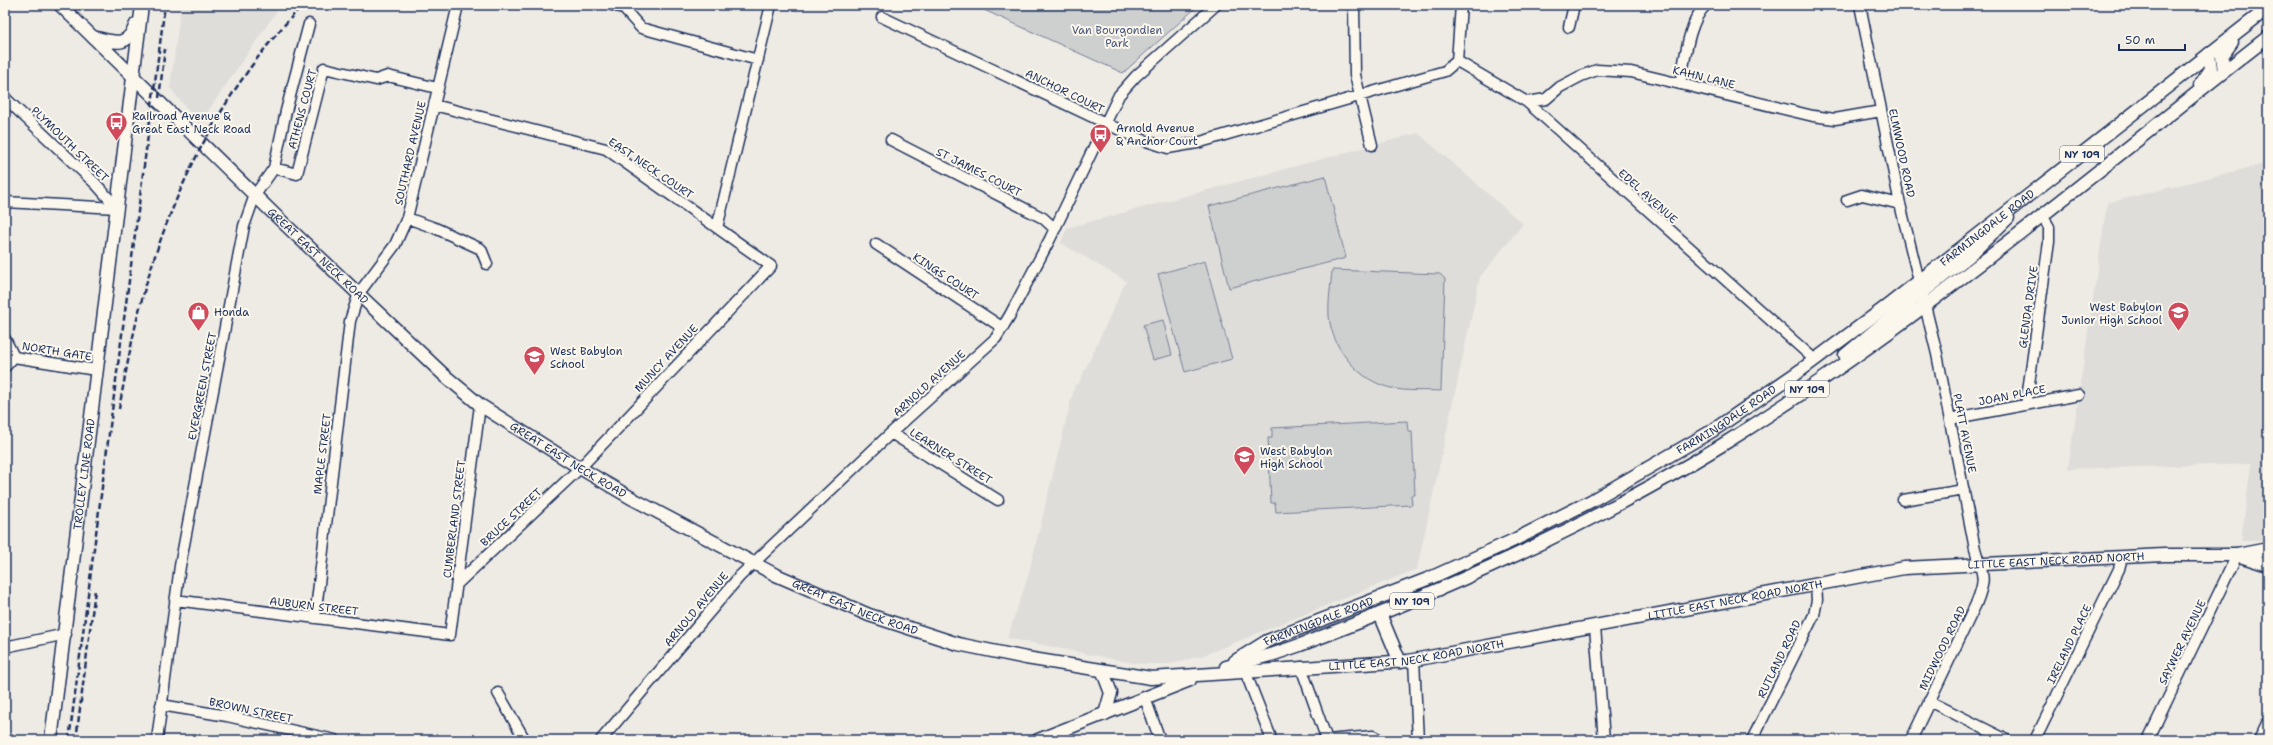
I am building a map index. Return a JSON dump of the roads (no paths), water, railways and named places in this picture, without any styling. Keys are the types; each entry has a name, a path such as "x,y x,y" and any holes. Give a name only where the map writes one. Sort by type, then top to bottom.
{"main road":[{"name":"GREAT EAST NECK ROAD","path":"60,5 133,78 444,375 480,405 580,468 674,522 753,563 844,606 923,634 995,653 1103,672 1151,678 1205,674"},
{"path":"92,36 115,42 125,40 132,36 142,6"},
{"name":"TROLLEY LINE ROAD","path":"51,740 66,634 96,370 142,6"},
{"name":"FARMINGDALE ROAD","path":"1226,667 1267,641 1447,571 1571,512 1706,435 1989,240 2025,199 2268,8"},
{"path":"2224,71 2222,56 2244,27"},
{"name":"FARMINGDALE ROAD","path":"1205,674 1274,654 1380,614 1518,554 1598,514 1707,453 1826,377 1926,305 2268,37"},
{"path":"2190,98 2212,69 2209,54"},
{"path":"1826,377 1843,357 1921,287"},
{"name":"LITTLE EAST NECK ROAD NORTH","path":"1205,674 1414,660 1904,568 2204,554 2237,555 2268,549"},
{"path":"2237,555 2268,565"},
{"path":"1380,614 1400,662"},
{"path":"1103,672 1111,693 1105,714"},
{"name":"NY 109","path":"1038,740 1205,674"}],"street":[{"name":"SOUTHARD AVENUE","path":"358,293 395,245 407,218 458,5"},
{"path":"612,5 623,8 641,28 758,60"},
{"path":"717,228 771,5"},
{"name":"ARNOLD AVENUE","path":"601,740 724,594 753,563 891,433 988,346 1003,328 1055,228 1116,100 1130,82 1216,5"},
{"path":"1354,5 1355,75 1372,145"},
{"path":"1457,61 1461,5"},
{"path":"1568,27 1574,5"},
{"path":"1680,84 1694,24 1706,5"},
{"name":"ELMWOOD ROAD","path":"1860,5 1900,204 1926,305"},
{"name":"ANCHOR COURT","path":"882,17 1104,124 1147,142 1168,148 1197,142 1359,96 1445,70 1457,61"},
{"name":"EVERGREEN STREET","path":"157,740 175,600 244,226 255,195 274,168 286,111 309,24"},
{"name":"EDEL AVENUE","path":"1457,61 1527,102 1815,360"},
{"name":"ATHENS COURT","path":"274,168 297,174 324,68 376,80 388,76 437,88"},
{"name":"KAHN LANE","path":"1527,102 1546,99 1574,80 1597,70 1631,72 1813,116 1835,119 1853,118 1881,111"},
{"name":"PLYMOUTH STREET","path":"5,98 96,184 117,208"},
{"name":"EAST NECK COURT","path":"434,105 606,149 771,266"},
{"name":"ST JAMES COURT","path":"890,140 1043,218 1055,228"},
{"path":"1847,200 1862,196 1900,204"},
{"path":"5,202 117,208"},
{"name":"GLENDA DRIVE","path":"2026,405 2049,242 2049,227 2042,214"},
{"path":"407,218 435,228 481,249 487,264"},
{"name":"KINGS COURT","path":"876,244 1003,328"},
{"name":"MUNCY AVENUE","path":"580,468 771,266"},
{"name":"MAPLE STREET","path":"315,618 350,321 358,293"},
{"name":"PLATT AVENUE","path":"1926,305 1975,549 1981,564"},
{"path":"5,339 14,357 5,367"},
{"name":"NORTH GATE","path":"14,357 96,370"},
{"name":"JOAN PLACE","path":"1950,420 2079,395"},
{"name":"CUMBERLAND STREET","path":"450,635 458,583 480,405"},
{"name":"LEARNER STREET","path":"891,433 998,500"},
{"name":"BRUCE STREET","path":"458,583 580,468"},
{"path":"1903,500 1964,490"},
{"name":"SAYWER AVENUE","path":"2148,740 2237,555"},
{"name":"IRELAND PLACE","path":"2035,740 2119,569 2122,558"},
{"name":"MIDWOOD ROAD","path":"1911,740 1982,589 1984,573 1981,564"},
{"name":"RUTLAND ROAD","path":"1752,740 1814,615 1817,600 1816,585"},
{"name":"AUBURN STREET","path":"175,600 450,635"},
{"path":"1595,627 1604,740"},
{"path":"5,647 66,634"},
{"path":"1414,660 1418,740"},
{"path":"1301,667 1327,740 1373,736 1380,740"},
{"path":"1245,671 1270,735 1270,740"},
{"path":"498,693 525,740"},
{"path":"1145,698 1160,740"},
{"path":"1929,702 2007,740"},
{"name":"BROWN STREET","path":"162,705 227,716 336,740"},
{"path":"2259,740 2268,721"}],"railway":[{"path":"69,740 165,5"},
{"path":"119,409 129,354 142,298 165,227 180,192 213,125 233,93 254,62 303,5"},
{"path":"159,98 165,49"},
{"path":"76,740 95,590"}],"place":[{"name":"Railroad Avenue & Great East Neck Road","path":"116,142"},
{"name":"Arnold Avenue & Anchor Court","path":"1101,154"},
{"name":"Honda","path":"199,332"},
{"name":"West Babylon Junior High School","path":"2178,332"},
{"name":"West Babylon School","path":"534,376"},
{"name":"West Babylon High School","path":"1245,476"}],"park label":[{"name":"Van Bourgondien Park","path":"1117,36"}]}
